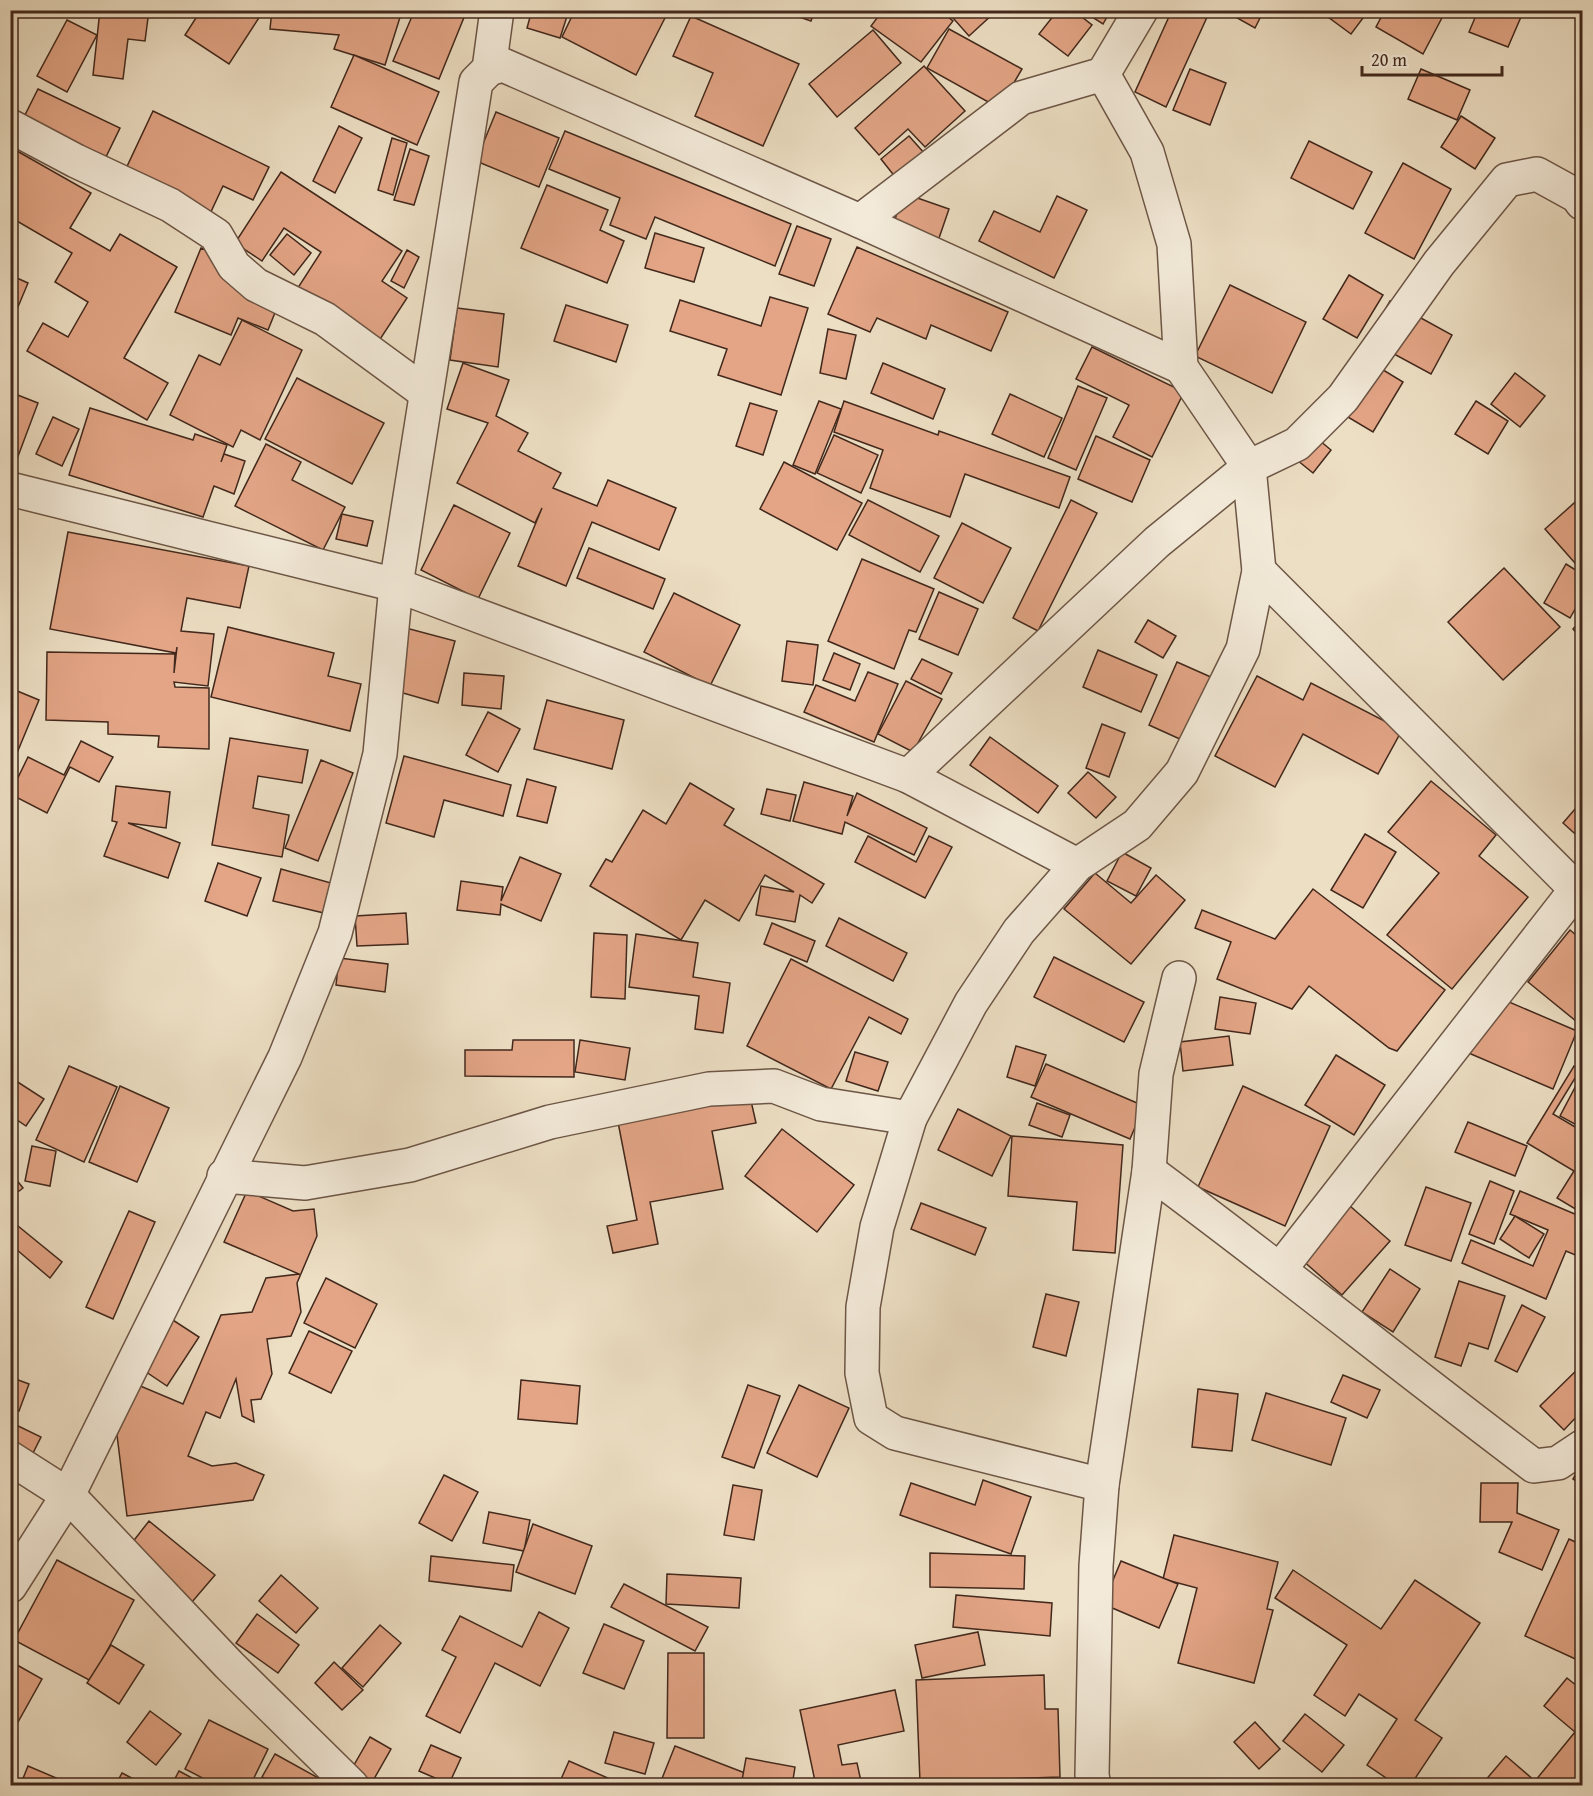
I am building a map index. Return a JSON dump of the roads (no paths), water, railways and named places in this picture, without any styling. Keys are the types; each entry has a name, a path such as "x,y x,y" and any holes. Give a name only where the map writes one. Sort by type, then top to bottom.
{"street":[{"path":"489,69 496,10"},
{"path":"860,220 1021,98 1103,74 1141,10"},
{"path":"10,1586 68,1495 224,1176 285,1057 335,933 380,754 396,585 476,82 489,69 503,65 860,220 1181,367"},
{"path":"1102,1485 895,1433 871,1418 862,1373 863,1307 877,1227 910,1118 977,994 1019,931 1077,865 1137,825 1182,772 1243,649 1259,571 1249,467 1181,367 1174,244 1147,152 1103,74"},
{"path":"10,126 76,162 170,205 216,236 234,266 256,285 325,319 426,393"},
{"path":"908,776 1157,542 1249,467 1297,444 1343,398 1438,263 1507,180 1537,174 1577,196 1582,203"},
{"path":"10,489 396,585 908,776 1077,865"},
{"path":"1259,571 1580,889 1281,1268"},
{"path":"1094,1785 1092,1775 1096,1566 1102,1485 1149,1172 1156,1074 1179,978"},
{"path":"224,1176 305,1183 410,1165 550,1122 709,1089 774,1086 821,1104 910,1118"},
{"path":"1149,1172 1281,1268 1435,1392 1534,1466 1558,1463 1582,1447"},
{"path":"10,1458 68,1495 229,1665 352,1785"}]}
